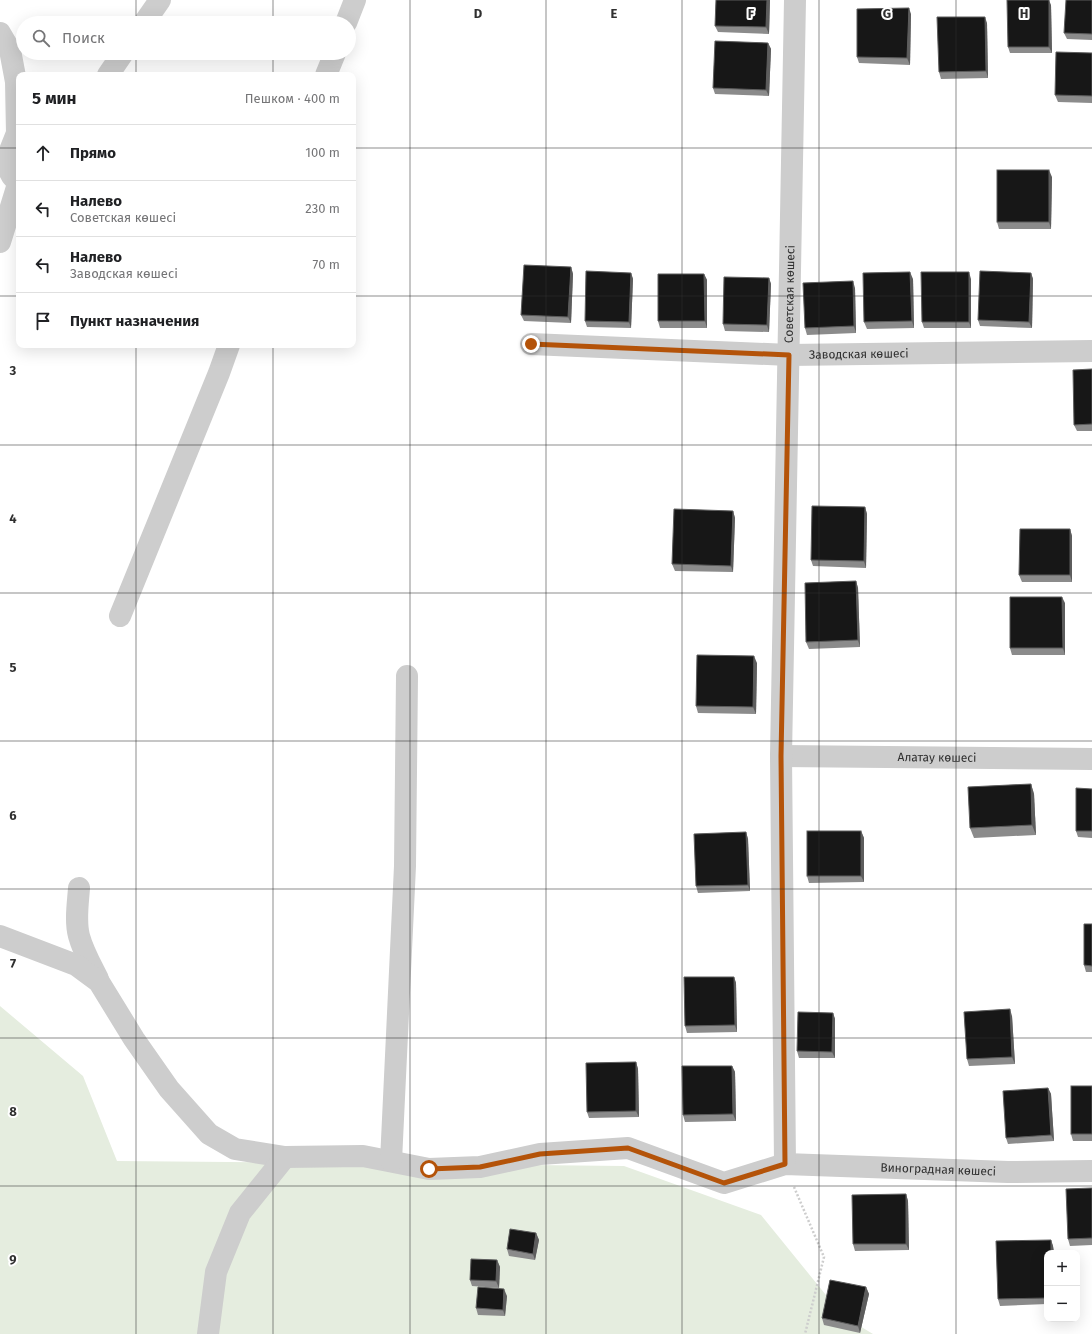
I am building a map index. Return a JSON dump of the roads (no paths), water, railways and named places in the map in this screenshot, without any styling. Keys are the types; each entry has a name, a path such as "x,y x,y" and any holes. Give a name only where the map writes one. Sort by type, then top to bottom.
{"street":[{"path":"149,16 160,0"},
{"path":"349,16 355,0"},
{"name":"Советская көшесі","path":"785,1164 781,756 795,0"},
{"path":"0,33 10,50 16,82"},
{"path":"110,72 118,60"},
{"path":"327,72 332,60"},
{"path":"16,136 5,163 16,181"},
{"path":"0,242 16,193"},
{"name":"Заводская көшесі","path":"531,344 789,355 1092,351"},
{"path":"120,616 228,348"},
{"path":"391,1161 404,866 408,676"},
{"name":"Алатау көшесі","path":"781,756 1092,759"},
{"name":"Виноградная көшесі","path":"79,888 77,920 79,935 85,954 99,982 134,1039 169,1089 209,1134 235,1149 285,1157 363,1156 429,1169 480,1167 540,1154 628,1148 724,1183 785,1164 1008,1172 1092,1171"},
{"path":"0,936 76,965 99,982"},
{"path":"208,1334 216,1272 240,1213 285,1157"}]}
